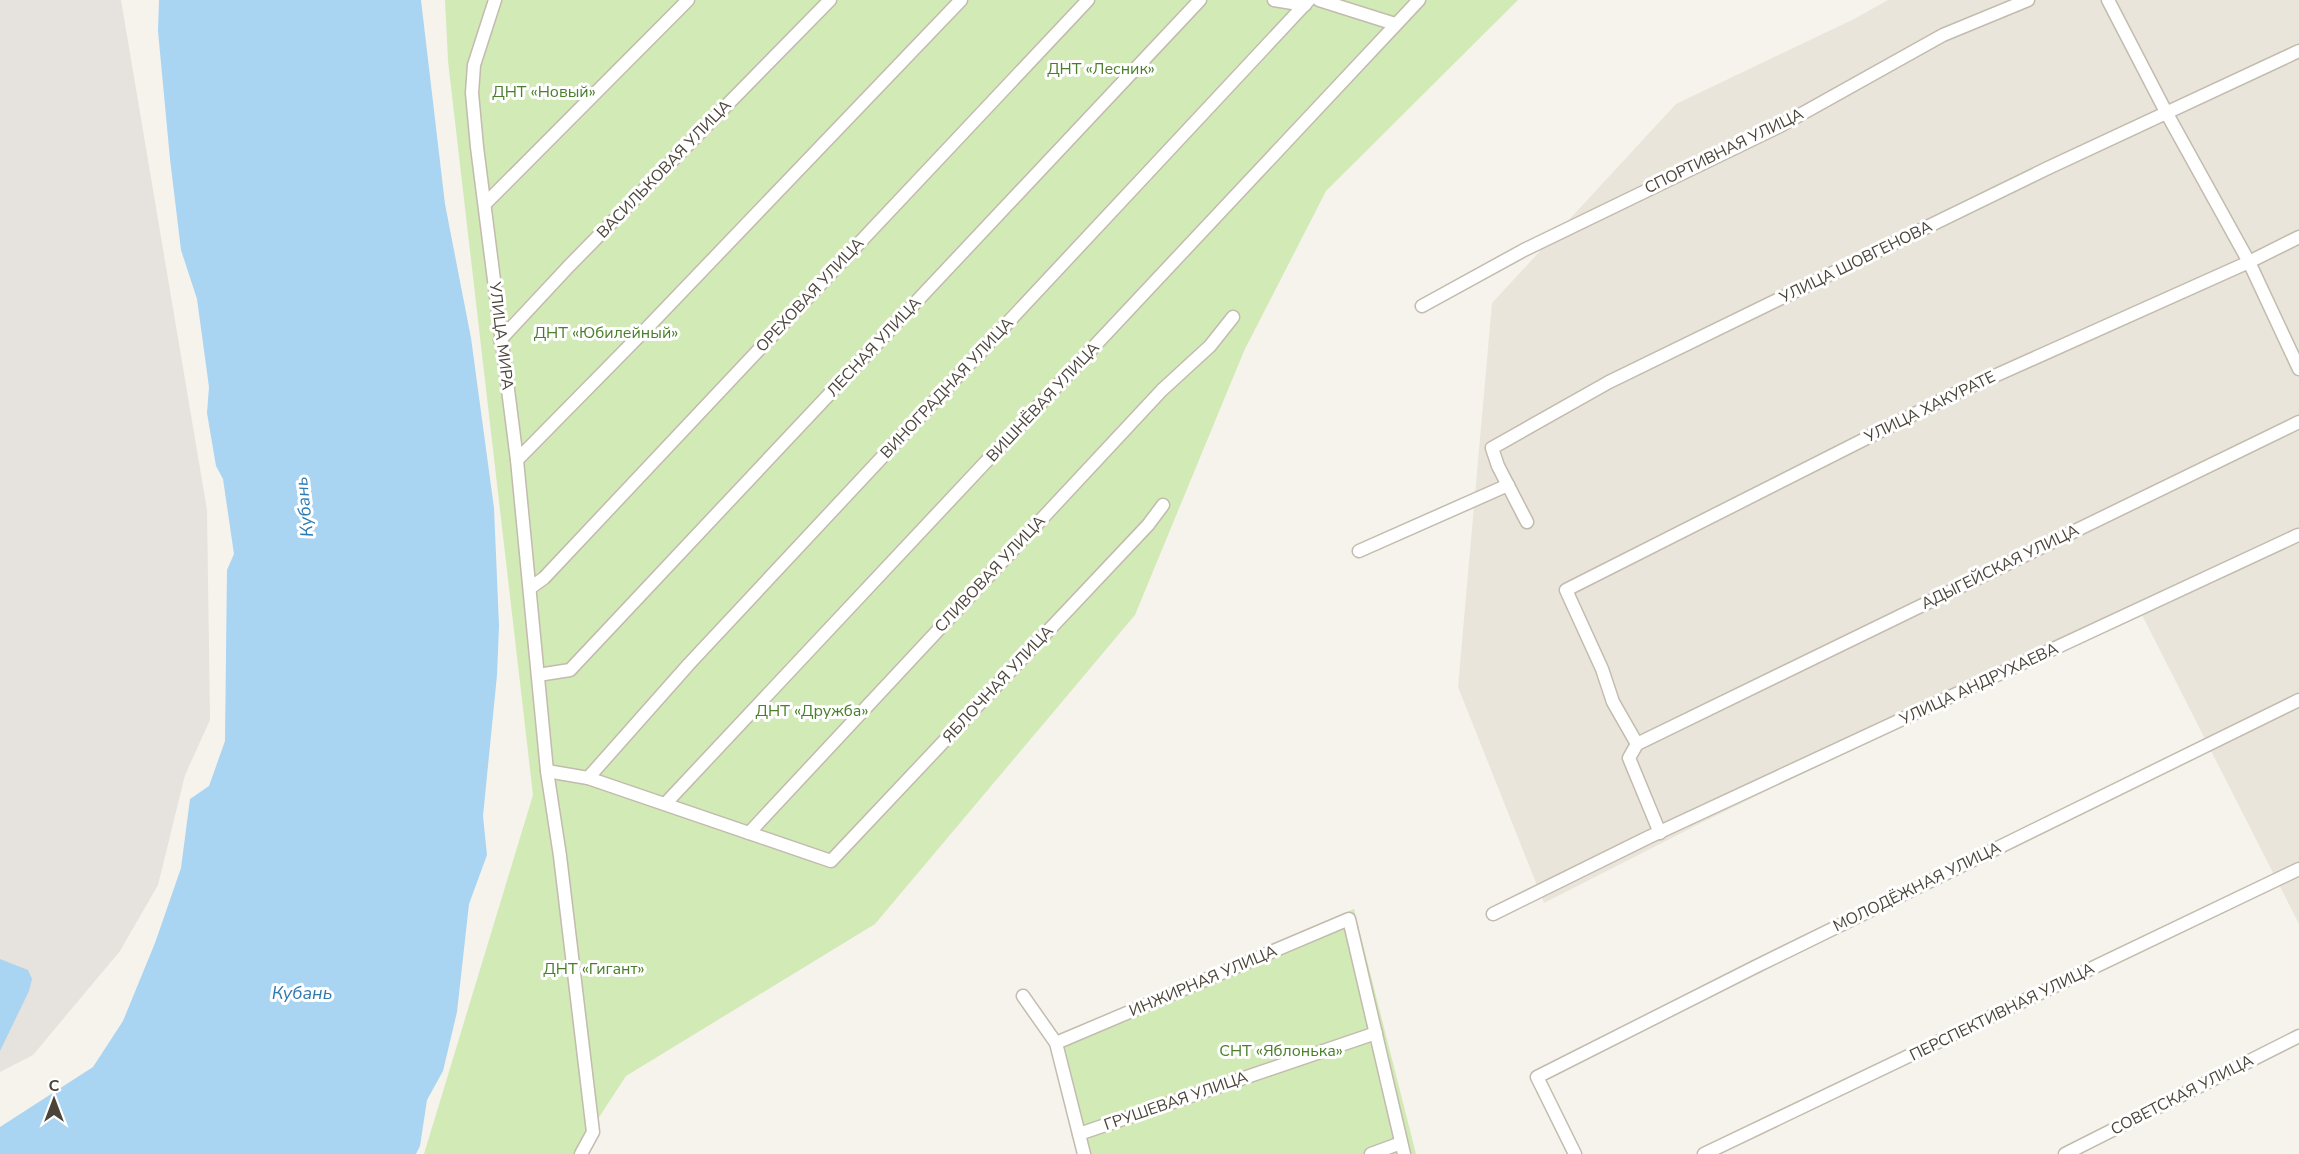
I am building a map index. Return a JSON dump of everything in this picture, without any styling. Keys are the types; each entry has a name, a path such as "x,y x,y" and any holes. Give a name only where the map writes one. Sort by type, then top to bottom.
{"street":[{"name":"УЛИЦА МИРА","path":"495,0 474,65 472,93 500,340 518,460 547,771 560,855 593,1132 580,1154"},
{"path":"485,204 688,0"},
{"name":"ВАСИЛЬКОВАЯ УЛИЦА","path":"500,340 569,266 830,0"},
{"path":"518,460 961,0"},
{"name":"ОРЕХОВАЯ УЛИЦА","path":"530,588 544,578 1088,0"},
{"name":"ЛЕСНАЯ УЛИЦА","path":"538,675 570,670 1200,0"},
{"path":"1274,0 1307,2"},
{"path":"1318,0 1395,24"},
{"name":"ВИШНЁВАЯ УЛИЦА","path":"666,803 1419,0"},
{"name":"СПОРТИВНАЯ УЛИЦА","path":"1422,306 1524,250 1780,126 1943,35 2028,0"},
{"path":"2108,0 2166,112 2249,262 2299,369"},
{"name":"ВИНОГРАДНАЯ УЛИЦА","path":"588,778 689,664 1307,2"},
{"name":"УЛИЦА ШОВГЕНОВА","path":"1527,522 1498,466 1492,448 1609,382 2166,112 2299,51"},
{"name":"УЛИЦА ХАКУРАТЕ","path":"1637,744 1613,702 1602,669 1566,590 1952,395 2249,262 2299,237"},
{"name":"СЛИВОВАЯ УЛИЦА","path":"749,833 1162,390 1210,346 1233,317"},
{"name":"АДЫГЕЙСКАЯ УЛИЦА","path":"1637,744 2299,423"},
{"path":"1359,551 1508,485"},
{"name":"ЯБЛОЧНАЯ УЛИЦА","path":"749,833 831,861 1148,525 1163,504"},
{"name":"УЛИЦА АНДРУХАЕВА","path":"1493,914 1660,833 2299,536"},
{"name":"МОЛОДЁЖНАЯ УЛИЦА","path":"1575,1154 1537,1077 1757,966 2299,700"},
{"path":"1637,744 1629,758 1660,833"},
{"path":"547,771 588,778 749,833"},
{"name":"ПЕРСПЕКТИВНАЯ УЛИЦА","path":"1704,1154 2299,869"},
{"name":"ИНЖИРНАЯ УЛИЦА","path":"1056,1043 1349,919 1376,1033"},
{"path":"1023,996 1056,1043 1084,1154"},
{"path":"1371,1154 1403,1148 1376,1033"},
{"name":"ГРУШЕВАЯ УЛИЦА","path":"1079,1134 1376,1033"},
{"name":"СОВЕТСКАЯ УЛИЦА","path":"2065,1154 2299,1036"}],"shaded area":[{"path":"0,0 121,0 207,510 210,720 185,775 158,885 120,951 33,1055 0,1072"},
{"path":"1888,0 2299,0 2299,924 2139,609 1701,823 1544,903 1458,687 1492,303 1676,104 1854,19"}],"green space":[{"path":"445,0 1518,0 1326,191 1244,351 1135,615 875,924 626,1076 575,1154 424,1154 533,795 448,61"},
{"name":"СНТ «Яблонька»","path":"1354,909 1416,1154 1078,1154 1050,1039"}],"water":[{"name":"Кубань","path":"159,0 421,0 445,204 471,338 494,508 499,626 497,675 483,816 487,855 469,904 457,1012 443,1071 427,1100 420,1146 416,1154 0,1154 0,1127 93,1067 123,1021 155,943 181,868 190,799 209,786 225,741 227,570 234,554 223,479 216,466 207,413 209,387 197,299 181,250 158,31"},
{"path":"0,959 28,970 32,979 29,991 0,1051"}],"park label":[{"name":"ДНТ «Лесник»","path":"1101,69"},
{"name":"ДНТ «Новый»","path":"544,92"},
{"name":"ДНТ «Юбилейный»","path":"606,333"},
{"name":"ДНТ «Дружба»","path":"812,711"},
{"name":"ДНТ «Гигант»","path":"594,969"}]}
